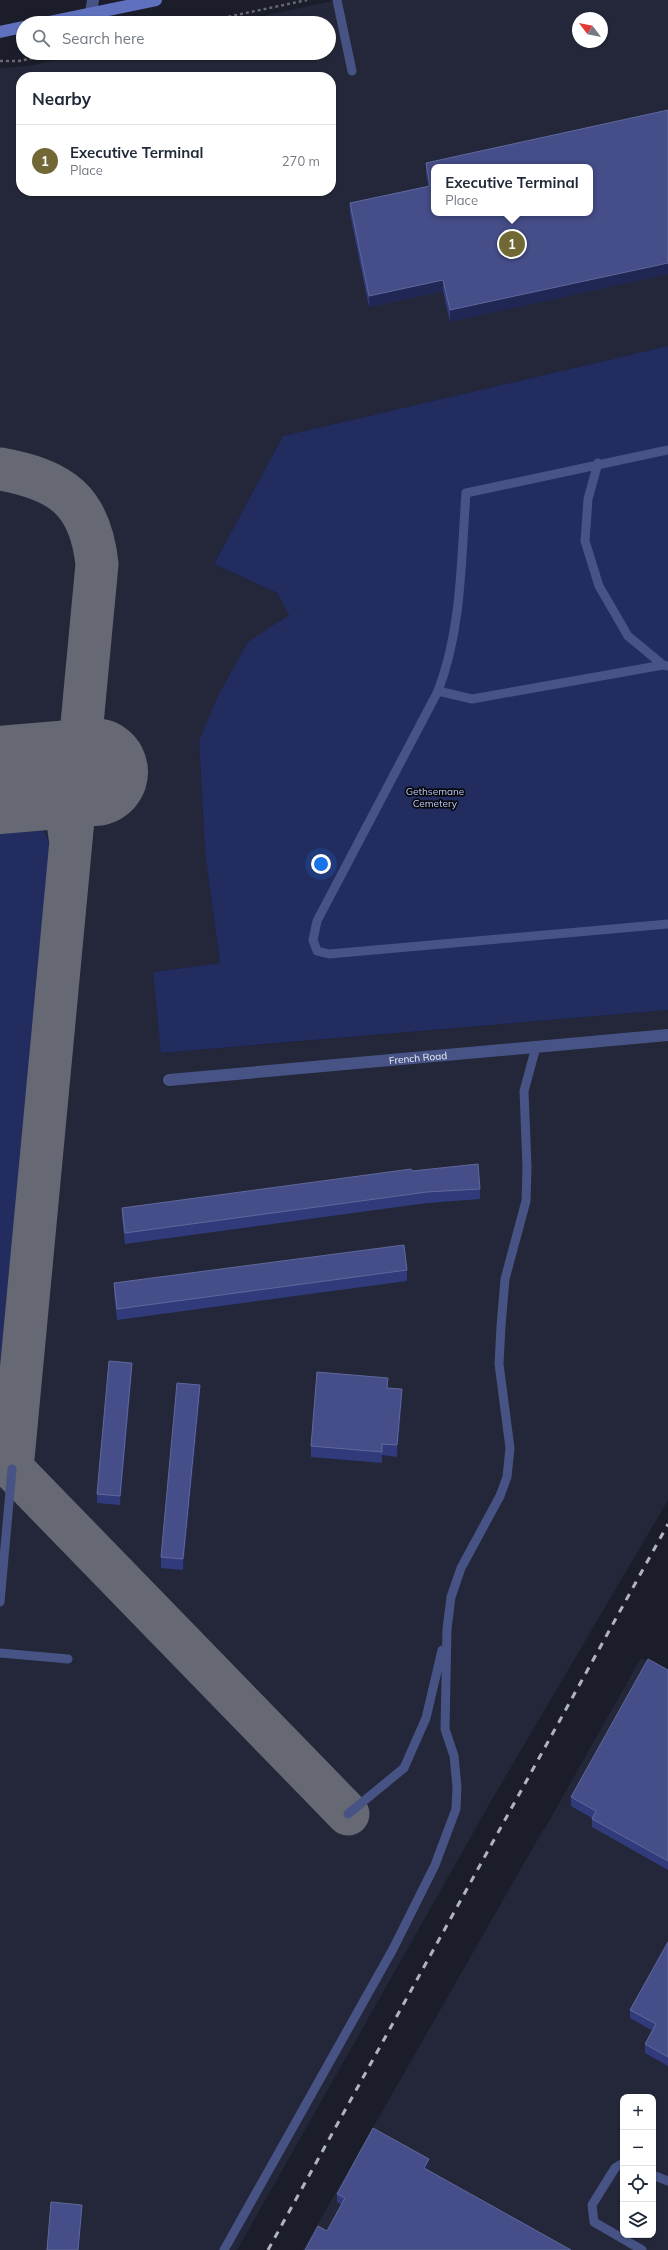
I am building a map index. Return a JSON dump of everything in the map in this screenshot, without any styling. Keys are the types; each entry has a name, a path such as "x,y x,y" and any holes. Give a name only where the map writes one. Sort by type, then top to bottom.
{"main road":[{"path":"77,16 156,0"},
{"path":"0,32 16,29"}],"street":[{"path":"91,13 92,0"},
{"name":"French Road","path":"169,1080 668,1035"}],"lane":[{"path":"337,0 352,71"},
{"path":"668,450 598,463 466,493 456,623 449,663 438,691 317,921 313,940 317,951 329,954 668,924"},
{"path":"598,463 588,499 585,541 600,586 628,636 665,665"},
{"path":"438,691 472,699 665,665"},
{"path":"224,2250 393,1949 448,1835 456,1809 457,1787 454,1756 445,1729 447,1629 451,1597 461,1568 500,1496 508,1477 510,1448 499,1364 501,1326 505,1279 526,1201 527,1167 524,1091 536,1047"},
{"path":"0,1602 12,1469"},
{"path":"348,1814 404,1768 426,1718 447,1629"},
{"path":"0,1653 68,1659"},
{"path":"620,2165 614,2168 592,2205 594,2222 642,2250"},
{"path":"656,2176 668,2181"}],"path":[{"path":"232,16 307,0"},
{"path":"0,61 24,60"}],"shaded area":[{"path":"337,0 668,0 668,346 283,436 214,564 277,593 289,615 248,643 199,741 205,852 220,963 153,972 162,1053 668,1010 668,1500 494,1796 237,2250 0,2250 0,68 29,66 58,60 336,60 336,16 263,16"},
{"path":"641,1658 668,1673 668,2250 303,2250"}],"green space":[{"name":"Gethsemane Cemetery","path":"668,346 668,1010 161,1053 153,972 220,963 205,852 199,741 218,696 248,642 289,615 277,593 214,564 283,436"},
{"path":"14,815 29,819 40,827 48,839 51,854 0,1393 0,816"}],"building":[{"path":"668,110 668,263 450,310 443,280 369,296 350,203 430,186 426,163"},
{"path":"478,1164 480,1189 427,1192 125,1233 122,1208 411,1169 412,1171"},
{"path":"404,1245 407,1270 117,1309 114,1283"},
{"path":"109,1361 132,1363 120,1496 97,1494"},
{"path":"317,1372 388,1378 387,1388 402,1389 397,1445 382,1444 382,1452 311,1446"},
{"path":"177,1383 200,1385 183,1559 161,1557"},
{"path":"648,1659 668,1670 668,1861 592,1819 596,1811 571,1797"},
{"path":"668,1942 668,2057 645,2044 656,2024 630,2010"},
{"path":"373,2128 429,2159 424,2168 571,2250 305,2250 318,2226 327,2231 345,2198 337,2194"},
{"path":"51,2202 82,2205 78,2250 47,2250"}],"taxiway":[{"path":"0,469 40,479 56,487 69,497 79,509 87,524 93,542 97,564 12,1469"},
{"path":"29,778 40,782 60,800 67,817 70,837"},
{"path":"0,1456 348,1814"}],"runway":[{"path":"0,780 94,772"}],"railway":[{"path":"268,2250 668,1524"}],"place":[{"name":"Executive Terminal","path":"512,244"}]}
